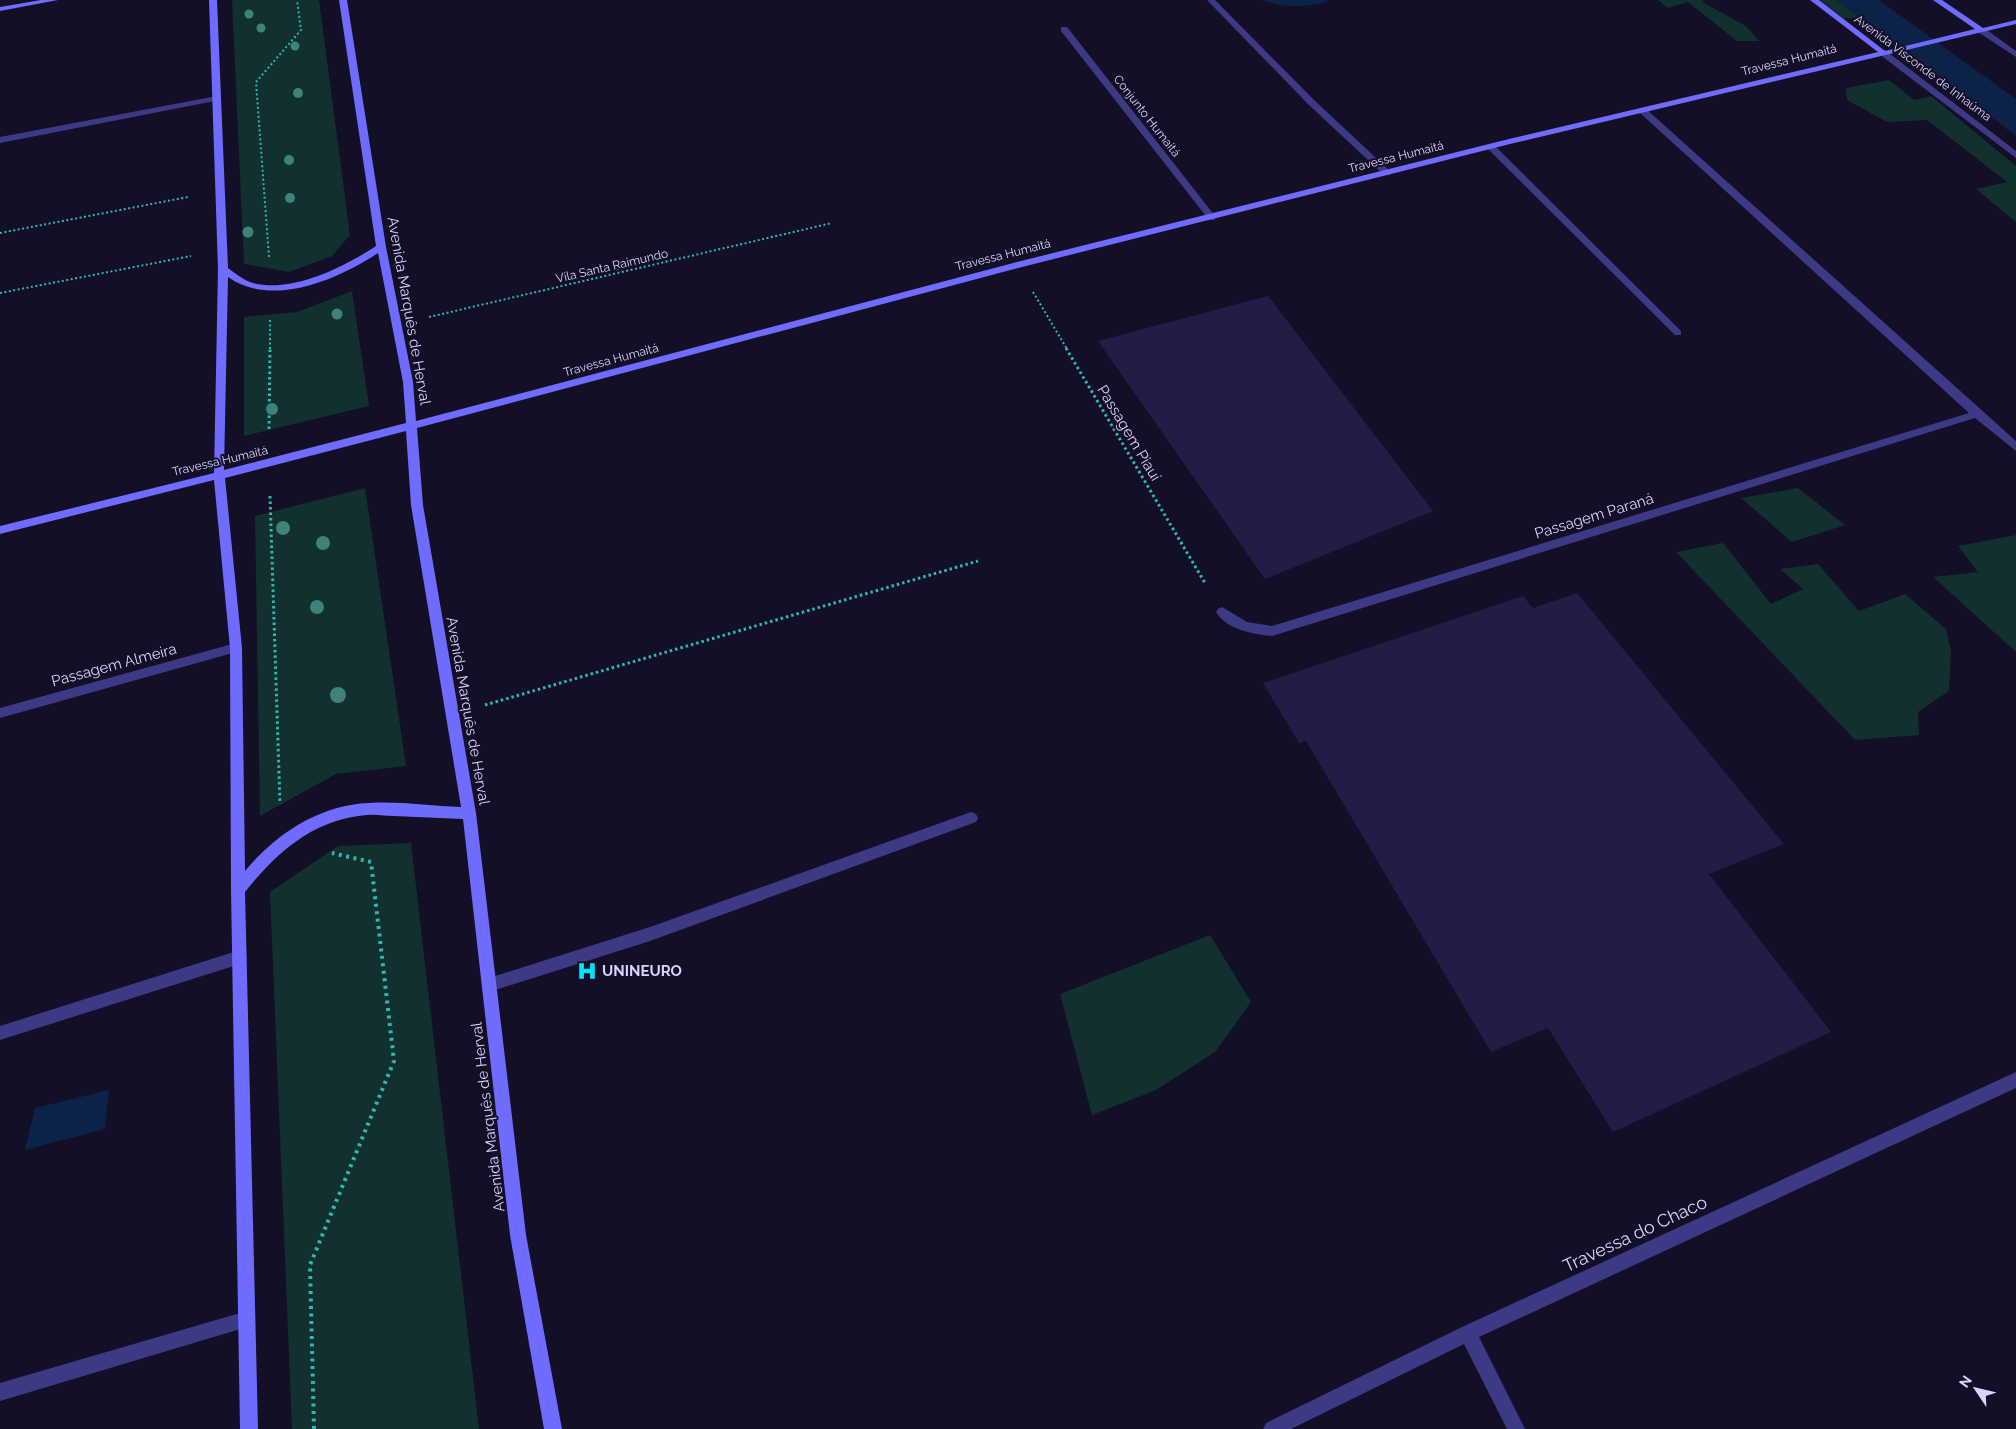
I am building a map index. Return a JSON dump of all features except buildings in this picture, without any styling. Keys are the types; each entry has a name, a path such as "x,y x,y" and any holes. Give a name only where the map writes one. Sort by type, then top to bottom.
{"main road":[{"path":"0,9 54,0"},
{"path":"213,0 223,269 219,474 236,648 238,890 249,1429"},
{"name":"Avenida Marquês de Herval","path":"343,0 381,247 395,325 408,382 417,505 451,715 469,812 518,1234 553,1429"},
{"name":"Avenida Visconde de Inhaúma","path":"1814,0 1882,52"},
{"path":"1937,0 1981,30"},
{"name":"Travessa Humaitá","path":"0,530 454,416 1017,265 1642,110 2016,22"},
{"path":"223,269 247,284 271,288 332,275 366,258 381,247"},
{"path":"238,890 258,864 282,841 310,825 339,813 368,808 469,812"}],"street":[{"path":"1211,0 1311,102 1387,173"},
{"name":"Conjunto Humaitá","path":"1064,29 1212,218"},
{"path":"1981,30 2016,56"},
{"name":"Avenida Visconde de Inhaúma","path":"1882,52 2016,155"},
{"path":"0,140 216,98"},
{"path":"1642,110 1977,414 2016,447"},
{"path":"1492,148 1678,333"},
{"name":"Passagem Paraná","path":"1222,612 1232,622 1250,629 1272,631 1977,414"},
{"name":"Passagem Almeira","path":"0,713 236,648"},
{"path":"489,985 650,934 971,818"},
{"path":"0,1033 240,957"},
{"name":"Travessa do Chaco","path":"1272,1429 1468,1333 2016,1080"},
{"path":"0,1392 247,1319"},
{"path":"1468,1333 1516,1429"}],"path":[{"path":"297,0 301,30 256,82 271,288 269,464 282,841 371,862 394,1061 310,1265 314,1429"},
{"path":"0,232 220,190"},
{"name":"Vila Santa Raimundo","path":"395,325 832,223"},
{"path":"0,293 222,249"},
{"name":"Passagem Piauí","path":"1017,265 1222,612"},
{"path":"451,715 978,561"}],"green space":[{"path":"232,0 319,0 350,235 332,256 289,272 244,264"},
{"path":"1658,0 1705,0 1702,2 1746,26 1759,41 1737,41 1688,2 1668,8"},
{"path":"1820,0 1837,0 1860,18 1843,18"},
{"path":"1889,80 1914,100 1931,96 2016,166 2016,222 1976,189 2007,182 1927,120 1887,122 1847,100 1846,88"},
{"path":"352,291 369,406 244,436 244,317 297,312"},
{"path":"365,488 406,766 336,774 260,816 255,516"},
{"path":"1798,488 1845,525 1792,542 1741,498"},
{"path":"2016,535 2016,652 1933,577 1978,572 1958,546"},
{"path":"1723,543 1771,604 1803,589 1780,569 1818,564 1859,611 1905,594 1946,629 1951,652 1949,691 1918,712 1919,735 1855,740 1676,552"},
{"path":"411,843 479,1429 292,1429 270,892 338,846"},
{"path":"1210,935 1251,1002 1215,1052 1156,1090 1092,1115 1060,994"}],"water":[{"path":"1262,0 1326,0 1328,2 1295,6 1279,5"},
{"path":"1837,0 1879,0 2016,99 2016,136"},
{"path":"109,1090 105,1129 25,1150 35,1108"}],"place":[{"name":"UNINEURO","path":"587,971"}]}
